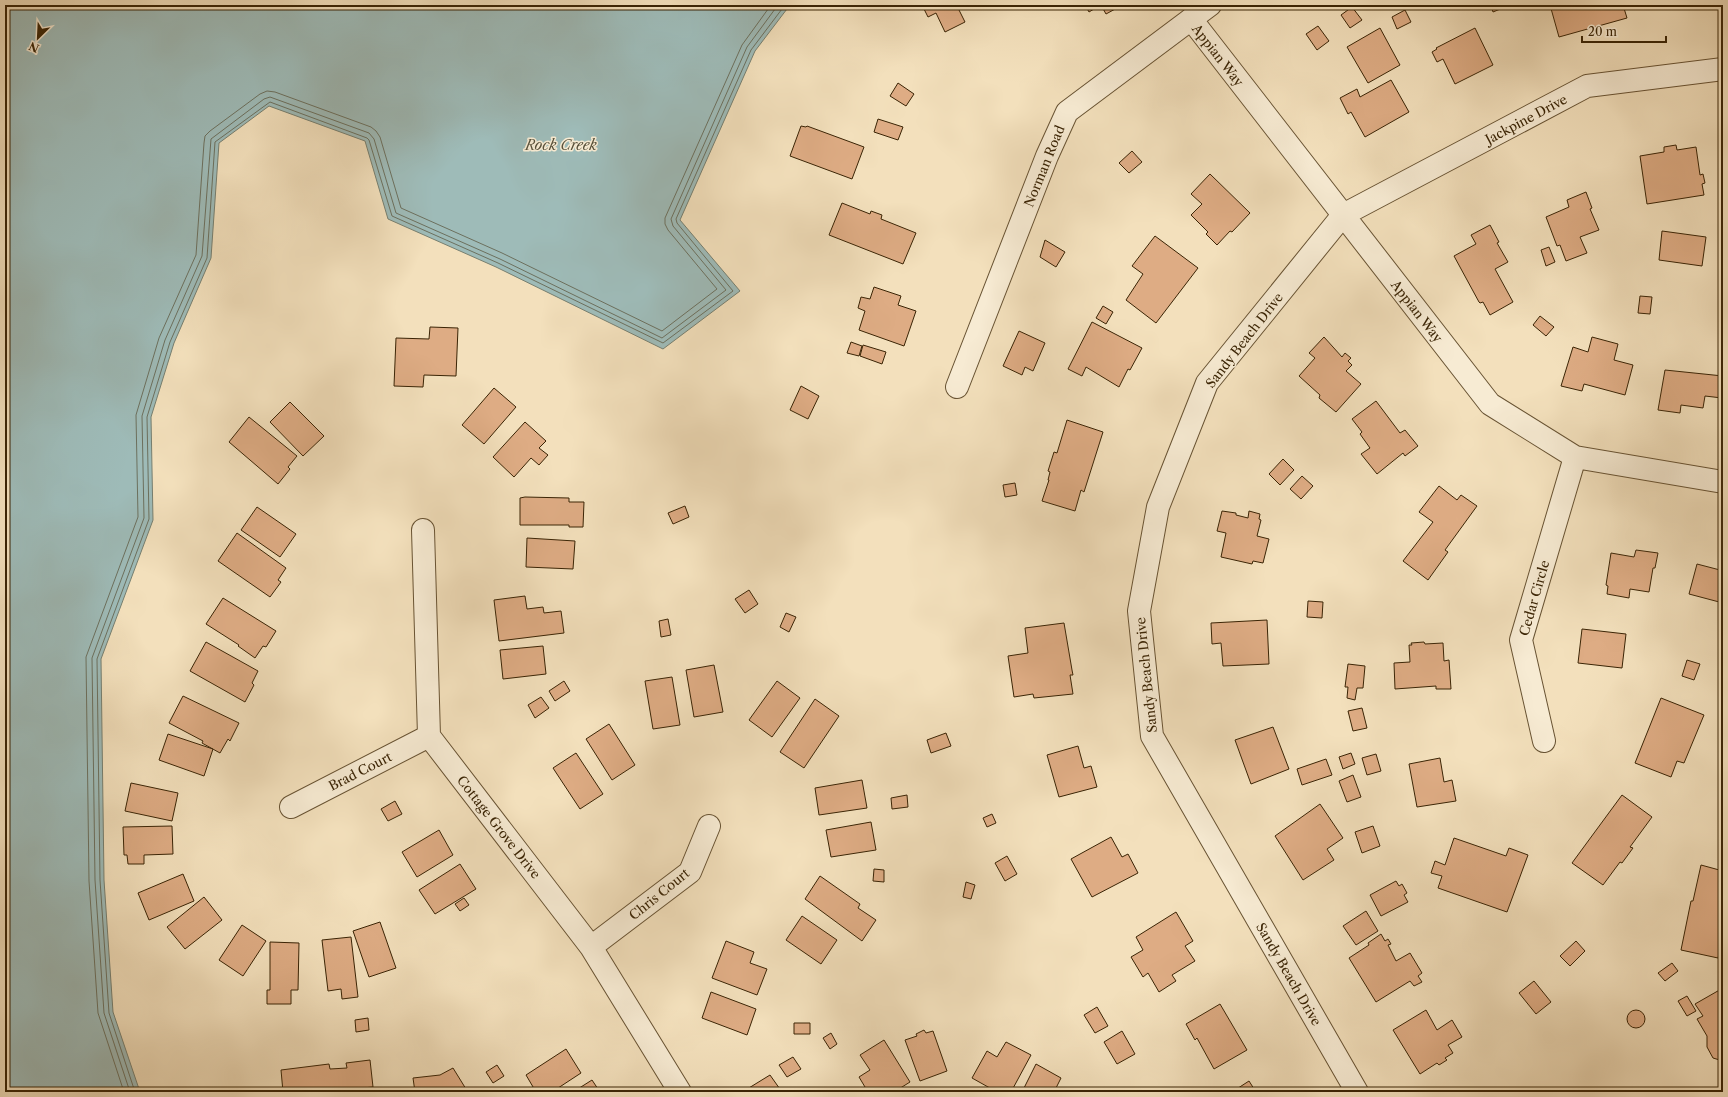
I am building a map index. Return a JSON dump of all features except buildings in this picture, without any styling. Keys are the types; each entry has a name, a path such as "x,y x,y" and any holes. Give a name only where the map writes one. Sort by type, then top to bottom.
{"street":[{"name":"Norman Road","path":"957,387 1047,156 1067,112 1210,5"},
{"name":"Appian Way","path":"1191,20 1490,404 1575,458 1723,482"},
{"name":"Jackpine Drive","path":"1343,215 1587,86 1723,69"},
{"name":"Sandy Beach Drive","path":"1343,215 1207,383 1158,507 1139,611 1152,736 1357,1092"},
{"name":"Cedar Circle","path":"1544,741 1521,640 1575,458"},
{"path":"423,530 429,736"},
{"name":"Brad Court","path":"291,807 429,736"},
{"name":"Cottage Grove Drive","path":"429,736 591,947 680,1092"},
{"name":"Chris Court","path":"591,947 690,872 709,826"}],"water":[{"name":"Rock Creek","path":"5,5 790,5 755,51 680,220 740,291 663,349 496,267 388,219 365,141 269,106 219,143 211,258 174,343 151,417 153,520 101,659 104,880 113,1012 140,1092 5,1092"}]}
